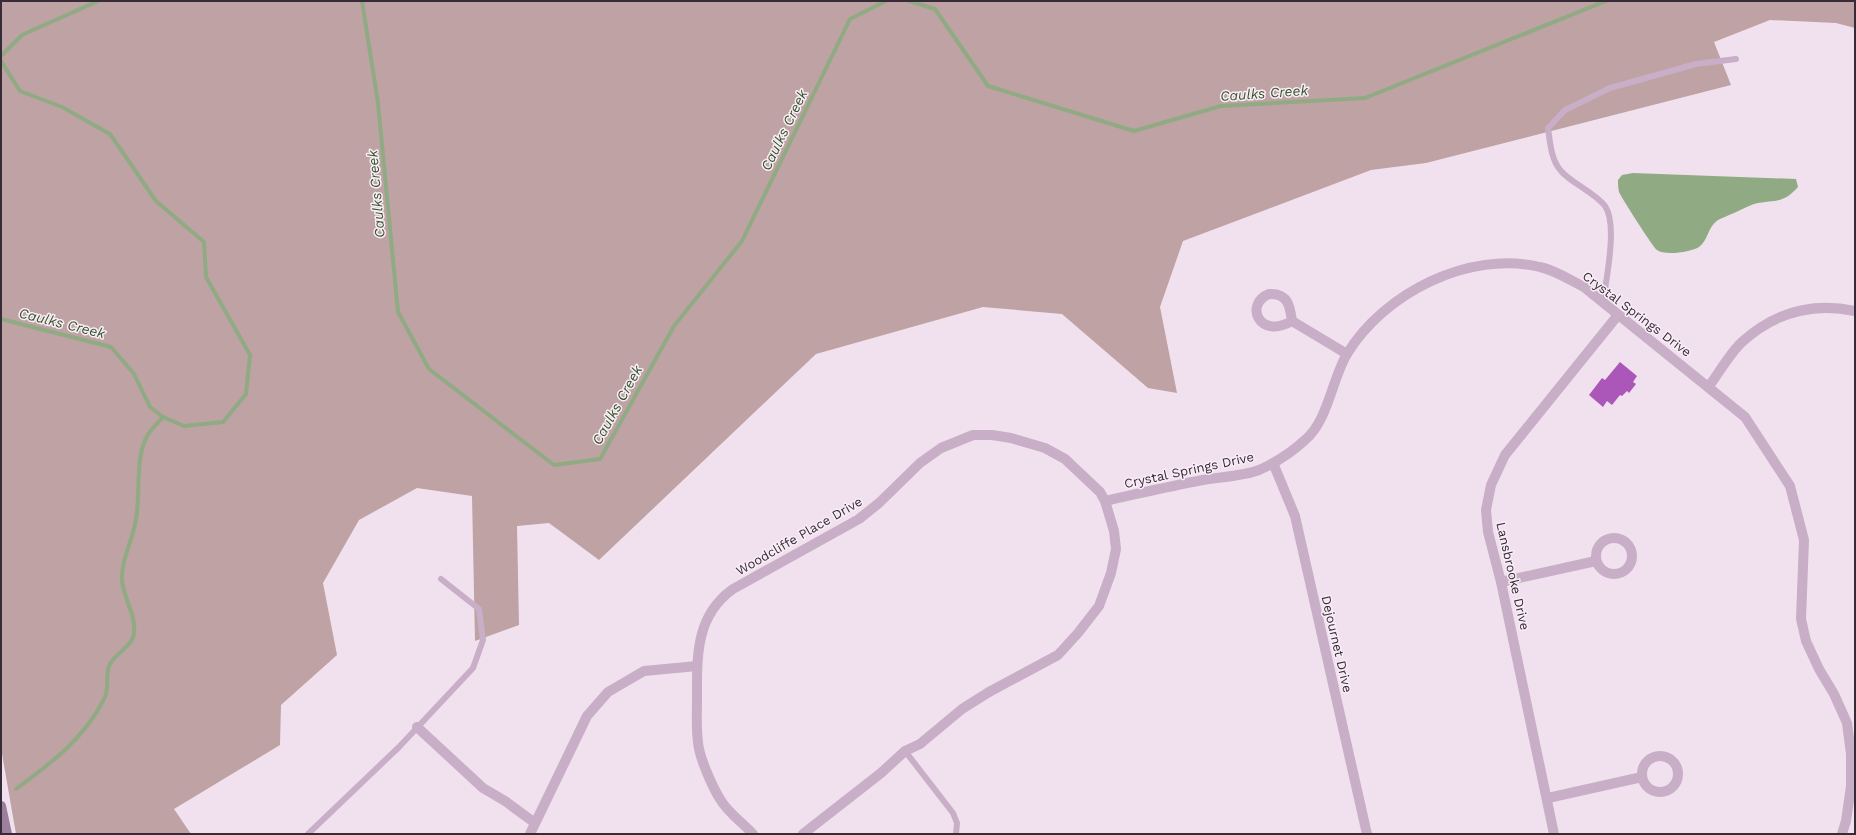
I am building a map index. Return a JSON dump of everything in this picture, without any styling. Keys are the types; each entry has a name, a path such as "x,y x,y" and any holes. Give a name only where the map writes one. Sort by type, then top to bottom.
{"main road":[{"path":"1,806 7,834"}],"street":[{"name":"Crystal Springs Drive","path":"1105,501 1177,485 1258,470 1272,463 1307,439 1321,419 1331,390 1347,354 1371,324 1392,305 1423,284 1450,274 1484,265 1512,263 1541,267 1584,287 1746,417 1790,486 1804,540 1801,618 1806,641 1819,669 1848,722 1851,754 1851,786 1846,821 1842,834"},
{"path":"1709,386 1741,343 1758,329 1778,318 1798,310 1821,307 1855,311"},
{"name":"Lansbrooke Drive","path":"1554,834 1548,798 1501,582 1488,532 1486,510 1491,485 1505,454 1618,315"},
{"path":"1292,321 1347,354"},
{"name":"Woodcliffe Place Drive","path":"753,834 720,800 704,762 698,743 697,666 700,637 712,610 720,598 733,589 859,519 879,504 920,463 941,448 973,435 992,435 1011,438 1045,448 1065,459 1100,492 1105,501 1114,531 1116,549 1111,573 1099,606 1078,633 1058,655 989,692 962,709 920,744 905,751 881,773 803,834"},
{"name":"Dejournet Drive","path":"1272,463 1295,516 1367,834"},
{"path":"1501,582 1596,561"},
{"path":"530,834 587,716 608,692 644,671 697,666"},
{"path":"417,727 483,788 505,801 535,823"},
{"path":"1548,798 1642,777"}],"lane":[{"path":"1603,303 1610,243 1610,223 1605,206 1586,189 1561,172 1552,154 1548,128 1565,110 1610,88 1696,64 1736,59"},
{"path":"308,834 417,727 474,668 484,640 479,609 441,579"},
{"path":"905,751 953,813 957,823 956,834"}],"shaded area":[{"path":"1,1 1855,1 1855,28 1836,23 1770,20 1714,42 1731,85 1426,163 1371,170 1183,241 1160,307 1177,393 1148,388 1062,314 983,307 816,354 599,560 549,523 517,526 519,625 475,641 472,496 417,488 359,520 323,583 337,655 281,705 280,745 174,809 191,834 16,834 1,748"},
{"path":"1633,173 1796,179 1798,187 1787,197 1754,204 1718,220 1712,226 1702,244 1695,249 1684,252 1666,253 1657,250 1654,247 1619,192 1618,180 1622,175"}],"building":[{"path":"1620,362 1637,376 1633,382 1636,384 1629,393 1627,391 1622,396 1620,395 1612,405 1607,401 1603,407 1589,395 1602,378 1605,380"}],"waterway":[{"name":"Caulks Creek","path":"1,56 22,35 98,1"},
{"name":"Caulks Creek","path":"362,1 378,103 398,312 429,369 554,465 600,459 674,326 742,241 850,19 886,1"},
{"name":"Caulks Creek","path":"909,1 935,9 988,86 1134,131 1221,106 1365,98 1606,1"},
{"name":"Caulks Creek","path":"1,61 20,91 62,107 110,134 156,201 204,242 206,277 250,355 246,394 223,422 184,426 163,417 150,407 134,374 111,347 1,319"},
{"path":"16,789 54,760 87,726 106,695 107,674 111,661 133,638 134,626 132,613 122,581 123,565 136,519 141,452 149,433 163,417"}]}
